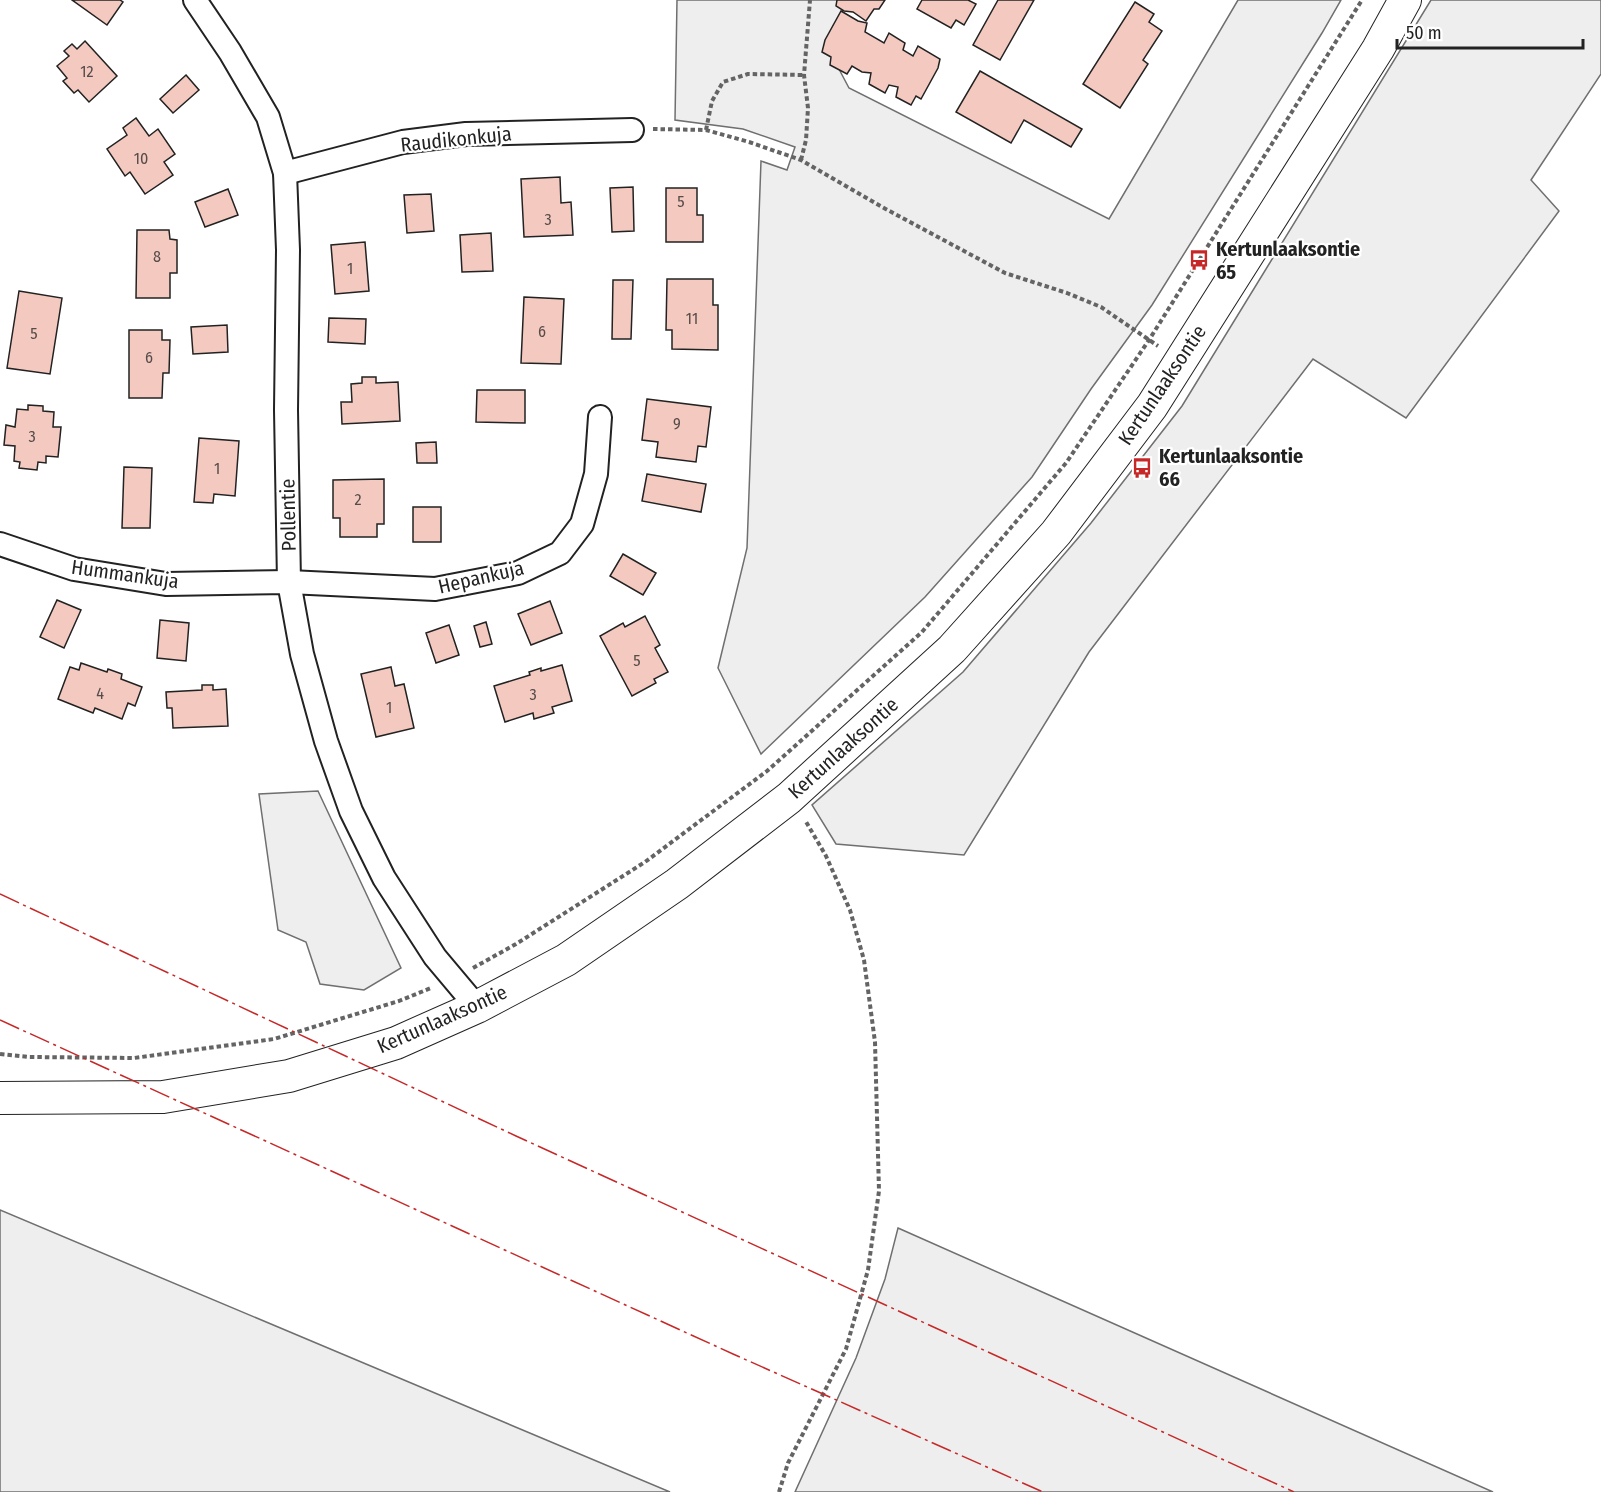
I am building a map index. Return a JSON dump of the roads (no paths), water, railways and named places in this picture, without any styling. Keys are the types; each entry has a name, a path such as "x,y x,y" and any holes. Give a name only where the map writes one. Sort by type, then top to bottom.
{"street":[{"name":"Pollentie","path":"195,0 230,52 268,117 285,173 288,250 286,410 289,582 302,654 326,741 351,811 384,878 435,957 477,1007"},
{"name":"Kertunlaaksontie","path":"0,1098 163,1097 289,1076 396,1042 477,1007 566,960 677,884 789,798 952,649 1056,533 1152,406 1378,50 1405,0"},
{"name":"Raudikonkuja","path":"285,173 403,142 466,134 632,130"},
{"name":"Hepankuja","path":"289,582 435,589 518,573 560,553 582,524 596,474 600,417"},
{"name":"Hummankuja","path":"0,544 74,569 166,584 289,582"}],"place":[{"name":"Kertunlaaksontie 65","path":"1199,260"},
{"name":"Kertunlaaksontie 66","path":"1142,468"}]}
